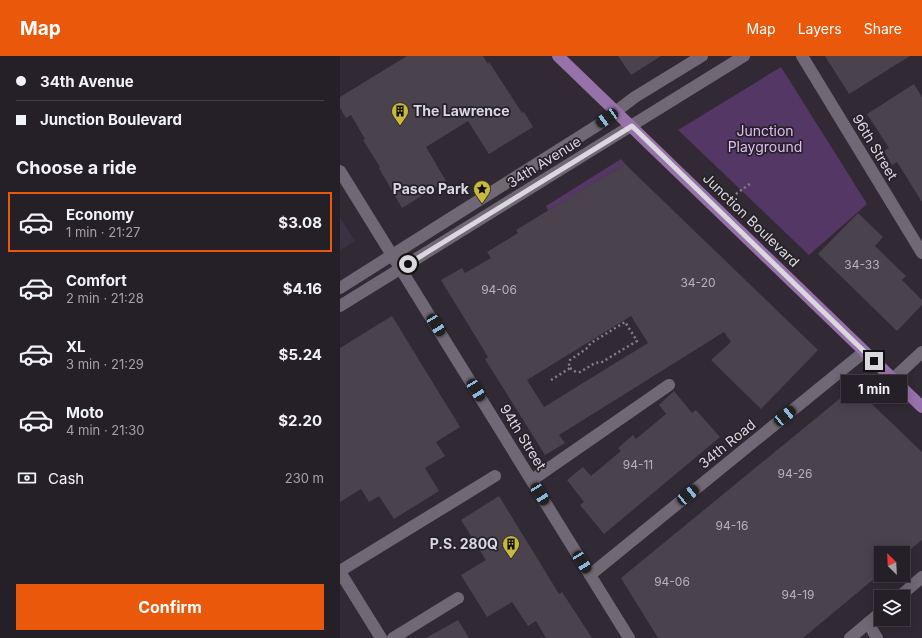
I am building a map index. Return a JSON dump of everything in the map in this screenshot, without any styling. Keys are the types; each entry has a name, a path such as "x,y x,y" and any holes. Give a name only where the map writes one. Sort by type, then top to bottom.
{"main road":[{"name":"Junction Boulevard","path":"558,56 922,407"}],"street":[{"name":"34th Avenue","path":"340,288 598,125 635,97 702,56"},
{"name":"34th Avenue","path":"340,306 744,56"},
{"name":"96th Street","path":"802,56 922,253"},
{"name":"94th Street","path":"340,171 629,638"},
{"name":"34th Road","path":"590,575 864,352"},
{"path":"894,379 922,352"},
{"path":"532,480 669,385"},
{"path":"381,638 340,571 495,476"},
{"path":"907,590 922,577"},
{"path":"393,638 458,598"},
{"path":"850,638 874,618"},
{"path":"868,623 877,638"}],"path":[{"path":"736,194 751,183"},
{"path":"625,322 637,341 602,362 595,363 580,372 576,372 570,368 570,360 586,350 590,343 625,322"},
{"path":"551,380 570,368"}],"shaded area":[{"path":"340,217 355,241 340,250"}],"green space":[{"name":"Junction Playground","path":"781,67 867,204 809,255 678,130"},
{"path":"621,159 625,164 548,211 546,206"}],"building":[{"path":"407,56 483,56 488,64 489,62 522,113 524,112 533,127 489,154 468,121 426,147 446,181 402,208 379,168 380,167 363,140 365,139 351,115 346,118 340,108 340,97"},
{"path":"618,56 661,56 631,75"},
{"path":"825,56 910,56 849,94"},
{"path":"914,84 922,97 922,202 897,162 892,165 884,151 889,148 867,114"},
{"path":"625,164 818,350 761,409 711,360 731,342 724,332 559,435 565,443 545,455 485,359 488,357 441,280 462,268 465,273 491,258 487,252 518,233 516,230","holes":["631,316 648,343 544,407 527,380"]},
{"path":"858,213 883,237 875,246 906,276 902,280 922,300 922,305 897,331 818,254"},
{"path":"392,316 460,427 436,442 445,456 425,468 439,491 394,519 379,496 369,502 361,489 340,502 340,348"},
{"path":"854,387 922,452 922,540 910,549 910,546 874,546 874,579 803,638 658,638 621,578"},
{"path":"674,391 692,413 696,410 720,437 604,534 580,505 584,502 567,480 583,467 591,476 621,451 618,448 633,435 636,439 666,414 659,405"},
{"name":"P.S. 280Q","path":"499,496 559,594 562,592 592,638 546,638 536,621 528,626 512,602 487,617 461,575 486,560 461,520"},
{"path":"458,620 469,638 426,638"}],"place":[{"name":"The Lawrence","path":"400,126"},
{"name":"Paseo Park","path":"482,204"},
{"name":"P.S. 280Q","path":"511,559"}],"route":[{"path":"408,264 632,126 874,361"}]}
